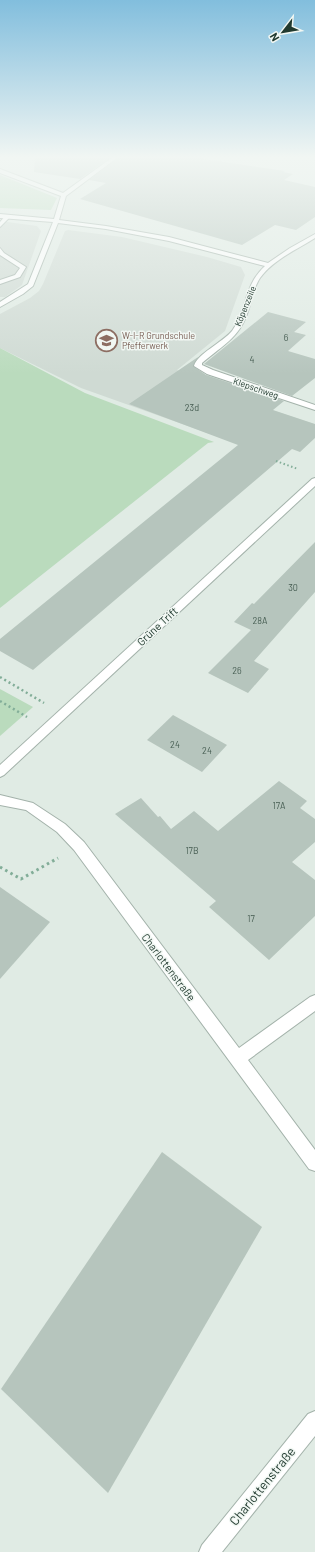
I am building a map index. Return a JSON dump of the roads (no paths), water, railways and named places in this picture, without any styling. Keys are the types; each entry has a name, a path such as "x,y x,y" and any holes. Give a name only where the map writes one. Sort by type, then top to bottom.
{"street":[{"path":"0,304 21,293 31,285 53,229"},
{"path":"109,229 163,238 269,265"},
{"name":"Köpenzeile","path":"198,366 198,362 239,326 257,278 269,265 315,236"},
{"path":"0,250 2,254 23,267 23,271 20,276 0,282"},
{"name":"Klepschweg","path":"198,366 210,372 315,408"},
{"name":"Grüne Trift","path":"0,772 315,480"},
{"name":"Charlottenstraße","path":"0,800 29,806 61,828 78,846 315,1163"},
{"path":"236,1059 315,1002"},
{"name":"Charlottenstraße","path":"209,1552 315,1421"}],"place":[{"name":"W-I-R Grundschule Pfefferwerk","path":"107,340"}]}
